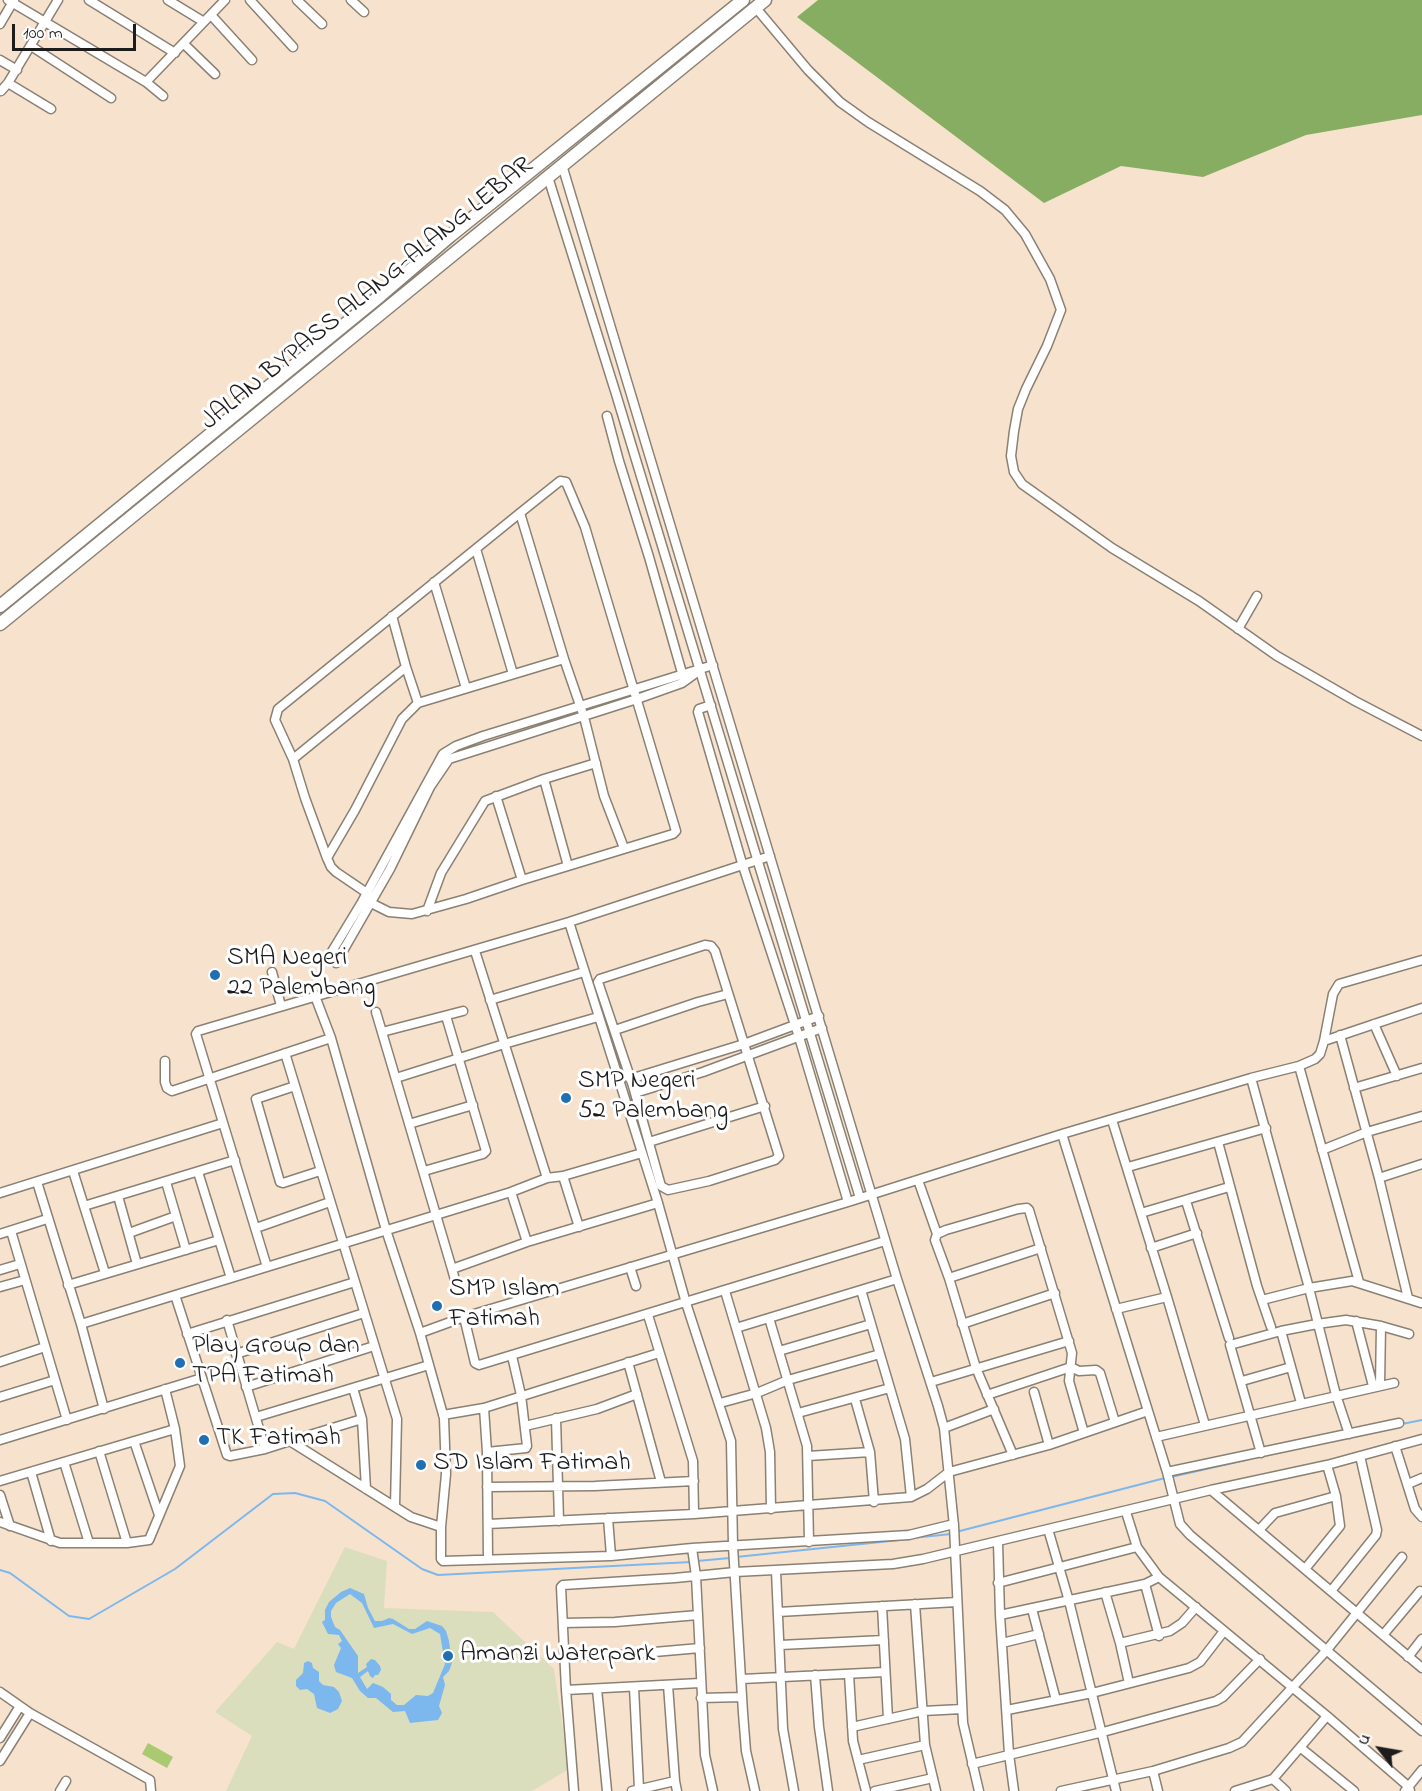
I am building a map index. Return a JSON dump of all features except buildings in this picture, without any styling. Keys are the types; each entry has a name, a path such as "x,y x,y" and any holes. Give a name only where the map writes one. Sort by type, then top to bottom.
{"highway":[{"name":"JALAN BYPASS ALANG-ALANG LEBAR","path":"0,606 450,236 743,0"},
{"name":"JALAN BYPASS ALANG-ALANG LEBAR","path":"0,624 760,4"},
{"path":"98,527 107,538"}],"street":[{"path":"1,91 17,70 58,0"},
{"path":"88,0 175,53"},
{"path":"168,0 207,19 252,60"},
{"path":"146,82 225,0"},
{"path":"250,0 292,47"},
{"path":"297,0 322,24"},
{"path":"351,0 364,12"},
{"path":"0,24 11,1 146,82 164,96"},
{"path":"760,4 808,70 840,102 868,122 980,191 1005,210 1025,234 1050,279 1060,310 1018,409 1014,431 1011,456 1014,472 1022,484 1118,552 1198,601 1277,656 1422,736"},
{"path":"184,44 215,74"},
{"path":"31,46 111,98"},
{"path":"0,60 17,70"},
{"path":"8,83 51,108"},
{"path":"562,165 885,1241 944,1428 954,1525 963,1723 979,1791"},
{"path":"548,177 638,465 860,1198"},
{"path":"608,416 682,674"},
{"path":"622,470 638,465"},
{"path":"560,481 566,482 585,527 676,830 673,834 427,911 412,914 389,912 371,903 367,893 336,872 327,858 293,759 275,720 278,709 476,549 560,481"},
{"path":"520,513 564,659 581,706 604,796 624,848"},
{"path":"476,549 513,674"},
{"path":"649,557 678,552"},
{"path":"434,582 466,688"},
{"path":"1238,629 1257,596"},
{"path":"392,616 418,703"},
{"path":"327,858 355,810 402,719 418,703 564,659"},
{"path":"700,670 682,683 637,699 449,759 430,787 371,903 332,961 443,754 456,746 712,665"},
{"path":"293,759 406,667"},
{"path":"711,705 699,709 698,712 742,863 795,1024 848,1202"},
{"path":"456,746 463,754"},
{"path":"427,911 441,873 485,801 596,763"},
{"path":"544,779 568,866"},
{"path":"496,796 522,880"},
{"path":"267,1267 196,1035 198,1031 475,951 569,922 742,863 770,856"},
{"path":"569,922 731,1442 742,1697 746,1751 755,1791"},
{"path":"705,945 711,946 715,951 765,1106 778,1159 710,1180 664,1189 661,1186 615,1030 598,985 600,979 705,945"},
{"path":"475,951 547,1178"},
{"path":"420,1333 464,1317 848,1202 1062,1134 1299,1066 1315,1059 1320,1054 1333,994 1339,984 1422,960"},
{"path":"272,972 281,1006"},
{"path":"490,1000 584,972"},
{"path":"615,1030 728,994"},
{"path":"315,996 332,1038 386,1230 420,1333 443,1415 446,1474 441,1527 440,1556 443,1561 693,1552 909,1535 954,1525"},
{"path":"382,1032 463,1011"},
{"path":"1324,1041 1421,1011"},
{"path":"376,1012 458,1291"},
{"path":"424,1171 483,1154 486,1150 446,1016"},
{"path":"630,1079 744,1044 819,1016"},
{"path":"396,1078 598,1017"},
{"path":"1374,1024 1397,1076"},
{"path":"634,1093 748,1056 822,1028"},
{"path":"1340,1035 1379,1178 1408,1298"},
{"path":"165,1061 165,1082 171,1090 332,1038"},
{"path":"285,1053 397,1419 395,1506"},
{"path":"1299,1066 1359,1282"},
{"path":"1354,1088 1422,1068"},
{"path":"1251,1078 1336,1395 1349,1434"},
{"path":"295,1086 256,1099 280,1182 320,1171"},
{"path":"409,1124 473,1105"},
{"path":"649,1142 765,1106"},
{"path":"1322,1150 1366,1132 1422,1116"},
{"path":"1112,1120 1205,1425"},
{"path":"0,1193 223,1123"},
{"path":"1128,1167 1266,1128"},
{"path":"1062,1134 1156,1437 1180,1524 1184,1530 1326,1651 1421,1728"},
{"path":"1218,1142 1229,1187 1271,1327"},
{"path":"81,1324 435,1216 547,1178 563,1176 642,1153"},
{"path":"84,1206 235,1160"},
{"path":"1379,1178 1422,1164"},
{"path":"73,1171 105,1273"},
{"path":"198,1172 231,1278"},
{"path":"563,1176 579,1227"},
{"path":"918,1180 937,1234 935,1240 976,1368 1013,1455"},
{"path":"37,1182 81,1324 104,1409"},
{"path":"166,1182 186,1250"},
{"path":"1141,1213 1229,1187"},
{"path":"511,1192 527,1242"},
{"path":"118,1196 137,1264"},
{"path":"1186,1201 1229,1338"},
{"path":"256,1228 330,1202"},
{"path":"452,1269 527,1242 658,1203"},
{"path":"937,1234 1027,1208 1032,1216 1070,1341 1073,1358 1069,1381 1084,1433"},
{"path":"129,1233 176,1216"},
{"path":"0,1234 47,1219"},
{"path":"11,1231 67,1420"},
{"path":"1151,1248 1197,1233"},
{"path":"68,1284 219,1240"},
{"path":"464,1317 477,1365 648,1315 885,1241"},
{"path":"949,1278 1041,1248"},
{"path":"0,1270 20,1264"},
{"path":"630,1267 636,1286"},
{"path":"736,1328 897,1279"},
{"path":"0,1287 25,1280"},
{"path":"1262,1300 1348,1281 1359,1282 1421,1303"},
{"path":"188,1334 355,1282"},
{"path":"861,1290 905,1438 911,1497"},
{"path":"725,1291 757,1393 770,1452 771,1509"},
{"path":"962,1324 1055,1293"},
{"path":"175,1295 227,1455 265,1449 362,1419"},
{"path":"1116,1309 1167,1297"},
{"path":"236,1354 364,1313"},
{"path":"648,1315 693,1461 694,1514"},
{"path":"769,1318 807,1446 809,1542"},
{"path":"227,1320 265,1449"},
{"path":"1356,1321 1377,1386"},
{"path":"1261,1453 1230,1345 1317,1324 1356,1321 1409,1334"},
{"path":"779,1351 871,1324"},
{"path":"1377,1386 1381,1326"},
{"path":"1281,1331 1301,1403"},
{"path":"931,1382 1070,1341"},
{"path":"246,1387 374,1346"},
{"path":"0,1362 45,1347"},
{"path":"443,1415 484,1408 659,1353"},
{"path":"720,1403 757,1393 788,1380 880,1354"},
{"path":"487,1452 526,1448 521,1395 512,1356"},
{"path":"628,1362 661,1482"},
{"path":"256,1418 429,1365"},
{"path":"987,1395 1071,1367 1079,1371 1096,1370 1100,1372 1115,1422"},
{"path":"1242,1381 1291,1367"},
{"path":"0,1440 202,1377"},
{"path":"0,1397 55,1380"},
{"path":"1156,1437 1394,1383"},
{"path":"353,1388 362,1419 366,1489"},
{"path":"798,1413 890,1388"},
{"path":"0,1522 51,1541 127,1543 152,1538 159,1515 180,1466 175,1429 165,1389"},
{"path":"1034,1392 1049,1445"},
{"path":"525,1426 597,1409 637,1394"},
{"path":"855,1399 870,1452 874,1502"},
{"path":"484,1408 487,1452 488,1558"},
{"path":"944,1428 994,1409"},
{"path":"488,1524 694,1514 874,1502 911,1497 927,1490 949,1472 1049,1445 1148,1411"},
{"path":"556,1418 559,1521"},
{"path":"1167,1474 1399,1422"},
{"path":"0,1481 175,1429"},
{"path":"574,1791 564,1656 561,1587 563,1585 735,1569 776,1571 892,1564 1126,1512 1174,1497 1327,1465 1422,1439"},
{"path":"134,1441 159,1515"},
{"path":"290,1441 411,1517 441,1527"},
{"path":"1395,1446 1415,1509 1422,1518"},
{"path":"99,1451 127,1543"},
{"path":"808,1456 870,1452"},
{"path":"1330,1591 1376,1535 1377,1530 1360,1456"},
{"path":"64,1462 89,1543"},
{"path":"1305,1569 1341,1526 1336,1496 1327,1465"},
{"path":"31,1472 51,1541"},
{"path":"1408,1484 1422,1479"},
{"path":"487,1487 595,1486 694,1481"},
{"path":"1211,1490 1422,1668"},
{"path":"0,1494 10,1526"},
{"path":"1259,1530 1275,1513 1336,1496"},
{"path":"1126,1512 1137,1547 1159,1577 1327,1716 1408,1790 1420,1774"},
{"path":"608,1518 611,1556"},
{"path":"1048,1529 1069,1601 1116,1791"},
{"path":"998,1542 1000,1615 1009,1755 1014,1791"},
{"path":"999,1583 1137,1547"},
{"path":"693,1552 705,1755 713,1791"},
{"path":"1061,1791 1153,1771 1242,1742 1326,1651 1402,1557"},
{"path":"776,1571 783,1729 794,1791"},
{"path":"1000,1615 1145,1584 1159,1577"},
{"path":"1145,1584 1159,1636"},
{"path":"1383,1635 1420,1591"},
{"path":"1105,1592 1129,1683"},
{"path":"778,1612 957,1602"},
{"path":"915,1604 925,1745 936,1791"},
{"path":"882,1606 888,1719"},
{"path":"1120,1643 1159,1636 1176,1628 1196,1607"},
{"path":"1032,1609 1056,1700"},
{"path":"563,1623 615,1622 698,1615"},
{"path":"1007,1710 1092,1693 1195,1666 1224,1631"},
{"path":"1002,1643 1039,1635"},
{"path":"1408,1657 1422,1639"},
{"path":"780,1646 884,1640"},
{"path":"564,1656 620,1655 699,1648"},
{"path":"972,1764 1102,1732 1220,1699 1260,1659"},
{"path":"742,1679 885,1672"},
{"path":"849,1674 852,1741 866,1791"},
{"path":"815,1675 819,1727 828,1791"},
{"path":"566,1690 700,1683"},
{"path":"668,1685 677,1791"},
{"path":"634,1687 635,1790 675,1781"},
{"path":"597,1689 607,1791"},
{"path":"0,1692 30,1713 150,1780 151,1791"},
{"path":"701,1698 742,1697"},
{"path":"0,1738 20,1706"},
{"path":"852,1727 923,1711 962,1709"},
{"path":"0,1761 30,1713"},
{"path":"1235,1791 1273,1779 1327,1716"},
{"path":"858,1760 925,1745"},
{"path":"1300,1748 1353,1791"},
{"path":"1153,1771 1158,1791"},
{"path":"875,1791 933,1778"},
{"path":"1273,1779 1286,1791"},
{"path":"60,1791 66,1781"}],"shaded area":[{"path":"345,1547 387,1561 384,1608 493,1612 554,1669 569,1769 532,1791 226,1791 252,1736 215,1712 277,1642 294,1649"}],"green space":[{"path":"818,0 1422,0 1422,115 1306,135 1203,177 1121,166 1044,203 797,17"},
{"path":"148,1743 173,1757 167,1768 142,1754"}],"water":[{"name":"Amanzi Waterpark","path":"350,1588 364,1594 375,1621 389,1618 409,1629 415,1629 427,1621 442,1626 446,1631 452,1663 449,1671 443,1677 445,1685 439,1706 442,1713 438,1720 410,1723 405,1711 393,1712 376,1698 368,1698 360,1691 352,1678 336,1672 334,1665 341,1648 338,1644 342,1641 339,1635 328,1634 322,1622 325,1620 325,1610 329,1602","holes":["350,1594 362,1603 374,1628 393,1624 412,1634 430,1628 440,1634 445,1664 433,1693 428,1696 416,1695 404,1705 397,1705 391,1700 391,1694 383,1687 373,1683 367,1689 360,1677 368,1671 373,1678 381,1670 380,1666 371,1659 366,1664 367,1667 358,1673 358,1656 340,1630 335,1627 331,1617 331,1611 336,1603"]},
{"path":"308,1661 319,1672 319,1681 323,1685 334,1687 339,1692 342,1701 338,1709 330,1713 317,1708 314,1694 307,1689 300,1690 296,1686 296,1680 303,1673 304,1663"}],"waterway":[{"path":"1402,1424 1422,1420"},
{"path":"1171,1477 1250,1459"},
{"path":"956,1532 1165,1478"},
{"path":"0,1570 10,1573 69,1616 89,1619 175,1569 273,1494 295,1493 325,1501 422,1569 438,1575 691,1562"},
{"path":"912,1538 951,1534"},
{"path":"736,1557 900,1540"},
{"path":"697,1561 730,1558"}],"place":[{"name":"SMA Negeri 22 Palembang","path":"215,975"},
{"name":"SMP Negeri 52 Palembang","path":"566,1098"},
{"name":"SMP Islam Fatimah","path":"437,1306"},
{"name":"Play Group dan TPA Fatimah","path":"180,1363"},
{"name":"TK Fatimah","path":"204,1440"},
{"name":"SD Islam Fatimah","path":"421,1465"},
{"name":"Amanzi Waterpark","path":"448,1656"}]}
